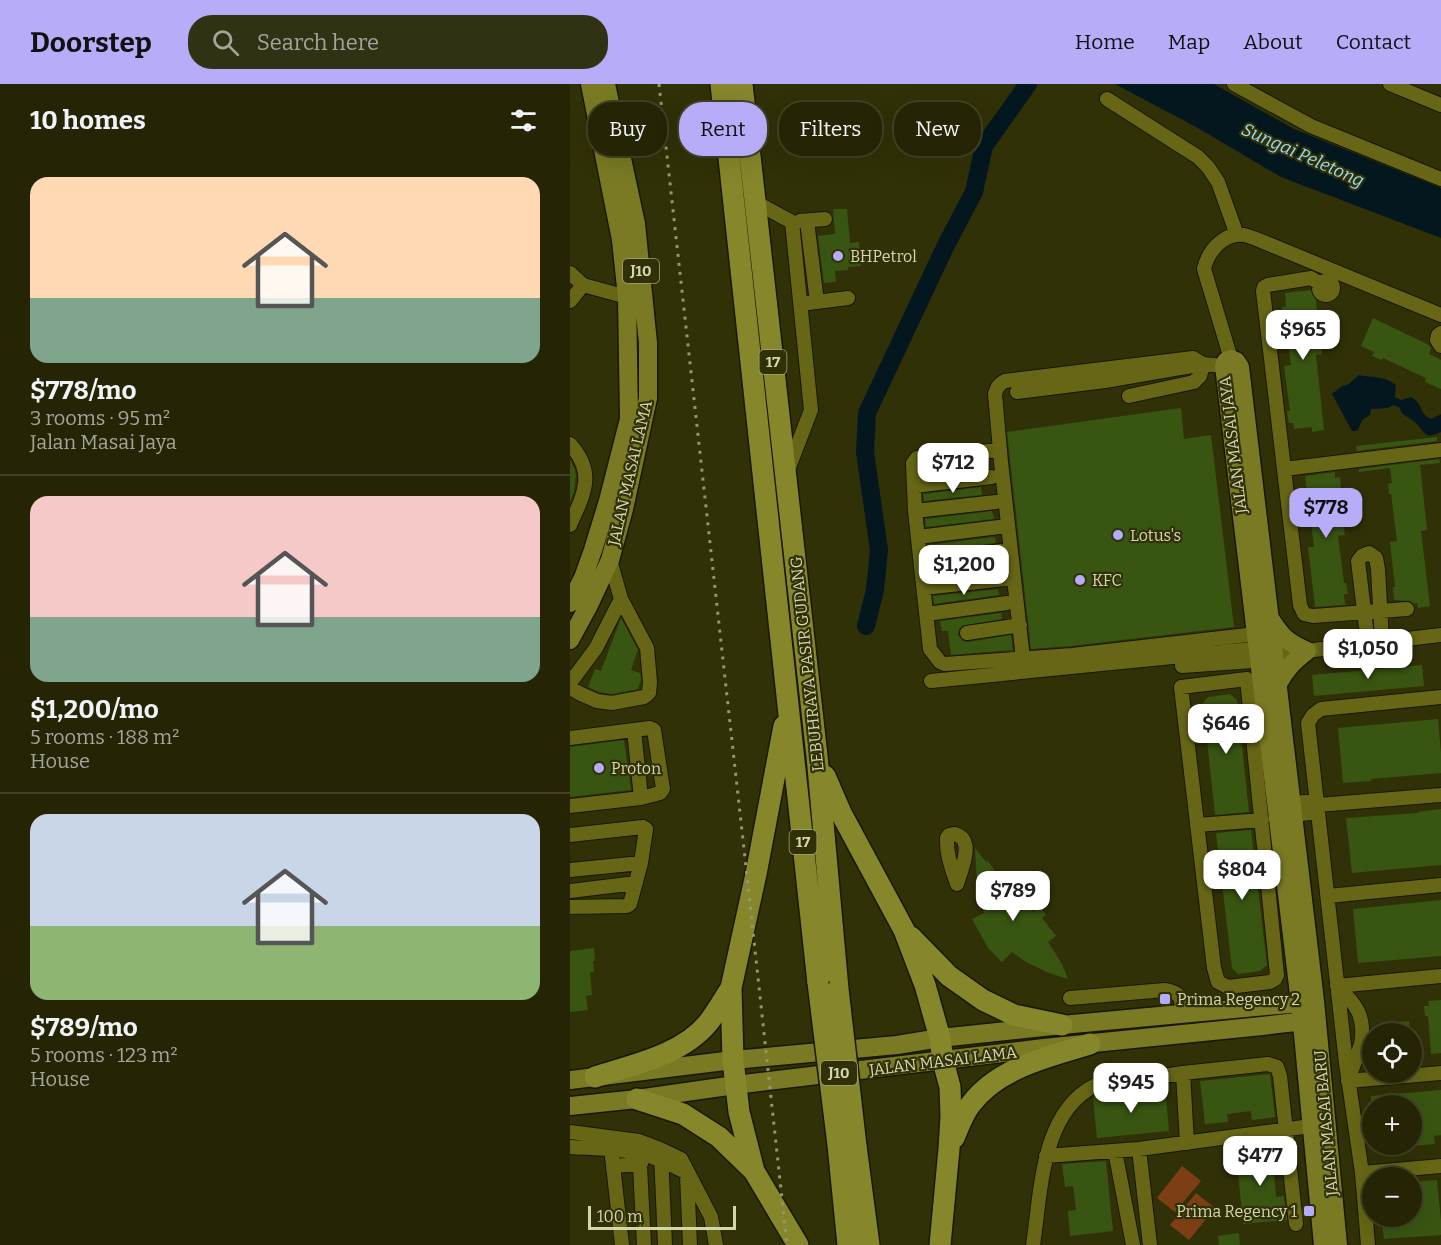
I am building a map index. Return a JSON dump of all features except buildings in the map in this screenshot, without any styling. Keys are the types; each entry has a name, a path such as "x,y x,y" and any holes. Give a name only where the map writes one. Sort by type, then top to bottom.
{"highway":[{"name":"LEBUHRAYA PASIR GUDANG","path":"721,84 788,702 828,986 847,1145 869,1245"},
{"name":"LEBUHRAYA PASIR GUDANG","path":"742,84 818,756 828,986"},
{"path":"754,1172 739,1112 735,1085 731,988 756,874 788,702"},
{"path":"818,756 841,813 904,930 925,985 940,1038 950,1087 951,1117 940,1245"},
{"path":"904,930 949,976 983,1000 1014,1014 1062,1025"},
{"path":"595,1077 661,1056 685,1043 707,1024 731,988"},
{"path":"949,1149 961,1120 984,1090 1023,1065 1090,1044"},
{"path":"637,1100 683,1114 719,1137 754,1172 798,1245"},
{"name":"LEBUHRAYA PASIR GUDANG","path":"847,1145 848,1245"}],"main road":[{"name":"JALAN MASAI LAMA","path":"570,603 576,579 593,550 629,419 627,297 621,240 590,84"},
{"name":"JALAN MASAI LAMA","path":"570,640 610,560 636,460 648,398 648,343 636,224 606,84"},
{"name":"JALAN MASAI JAYA","path":"1308,1011 1292,810 1278,684 1268,651 1227,363 1236,361 1240,367 1270,619 1268,651 1269,737 1292,810 1290,926 1297,972 1308,1011"},
{"path":"1270,619 1283,638 1307,651 1286,669 1278,684"},
{"path":"1267,1006 1295,986 1297,972"},
{"name":"JALAN MASAI LAMA","path":"570,1080 1062,1025 1267,1006 1308,1011"},
{"name":"JALAN MASAI LAMA","path":"570,1106 637,1100 735,1085 1262,1026 1308,1011"},
{"name":"JALAN MASAI BARU","path":"1308,1011 1306,1056 1323,1245"},
{"name":"JALAN MASAI BARU","path":"1308,1011 1338,1245"},
{"path":"1262,1026 1290,1038 1306,1056"}],"street":[{"path":"1234,84 1311,126 1441,179"},
{"path":"1390,84 1441,105"},
{"path":"1107,99 1198,158 1208,167 1218,182 1238,235"},
{"path":"755,202 792,222 825,219"},
{"path":"807,221 817,302"},
{"path":"786,475 811,410 792,222"},
{"path":"1017,393 1203,364 1227,363 1204,269 1213,248 1224,239 1238,235 1271,245 1441,315"},
{"path":"570,273 583,285 627,297"},
{"path":"1320,284 1311,278 1268,285 1263,291 1300,604 1304,614 1313,616 1407,609"},
{"path":"570,301 583,285"},
{"path":"800,304 848,298"},
{"path":"1441,333 1437,340 1441,346"},
{"path":"1023,659 1020,625 1012,602 997,476 1000,450 995,394 999,385 1005,381 1193,358 1203,364"},
{"path":"1129,396 1194,382 1200,376 1203,364"},
{"path":"570,444 583,462 586,477 578,508 570,525"},
{"path":"1000,450 937,455 917,458 913,463 915,511 930,649 940,662 945,664 1023,659 1307,651 1441,635"},
{"path":"1284,469 1441,450"},
{"path":"914,486 997,476"},
{"path":"915,511 1000,502"},
{"path":"918,537 1003,527"},
{"path":"921,562 1006,550"},
{"path":"1370,553 1376,558 1380,612 1375,643 1365,613 1358,561 1362,556 1370,553"},
{"path":"570,688 580,694 612,703 644,697 648,693 650,682 647,648 621,599 610,560"},
{"path":"924,588 1009,579"},
{"path":"570,682 596,648 621,599"},
{"path":"927,614 1012,602"},
{"path":"967,633 1020,625"},
{"path":"931,681 1182,661 1268,651"},
{"path":"1182,661 1181,687 1214,968 1218,982 1228,987 1270,982 1277,975 1271,910 1308,723 1313,715 1321,709 1441,697"},
{"path":"1181,687 1247,679 1255,758 1292,810 1328,896 1348,1081 1362,1173"},
{"path":"570,738 650,728 654,730 663,789 660,793 641,798 570,806"},
{"path":"634,730 641,798"},
{"path":"1255,758 1269,737"},
{"path":"1197,825 1292,810 1441,795"},
{"path":"570,835 645,827 646,829 641,862 630,904 627,906 570,907"},
{"path":"570,870 641,862"},
{"path":"570,891 636,883"},
{"path":"1328,896 1441,885"},
{"path":"1271,910 1290,926"},
{"path":"1337,986 1441,976"},
{"path":"1337,986 1355,1004 1360,1014 1361,1044 1348,1081"},
{"path":"1070,998 1166,990 1176,992 1181,998 1184,1014"},
{"path":"1033,1245 1046,1156 1057,1126 1073,1101 1083,1092 1094,1086 1268,1064 1277,1067 1280,1076 1296,1224"},
{"path":"1348,1081 1441,1072"},
{"path":"1183,1073 1187,1143"},
{"path":"1046,1156 1139,1149 1311,1126"},
{"path":"570,1132 640,1153"},
{"path":"570,1147 611,1148 661,1154 687,1173 711,1217 716,1245"},
{"path":"611,1148 622,1245"},
{"path":"1139,1149 1150,1245"},
{"path":"1115,1151 1132,1245"},
{"path":"613,1166 640,1153"},
{"path":"640,1153 644,1245"},
{"path":"661,1154 665,1245"},
{"path":"1422,1168 1441,1166"},
{"path":"687,1173 690,1245"},
{"path":"1366,1227 1368,1245"}],"shaded area":[{"path":"1182,1166 1201,1181 1175,1212 1157,1198"},
{"path":"1196,1193 1215,1208 1189,1240 1170,1225"}],"water":[{"name":"Sungai Peletong","path":"1115,84 1214,84 1294,129 1441,188 1441,238 1281,177 1196,127"},
{"path":"1359,375 1382,378 1396,385 1395,397 1401,400 1411,397 1415,399 1427,417 1431,419 1441,414 1441,432 1427,435 1401,412 1400,408 1394,405 1388,408 1371,409 1370,415 1362,420 1358,430 1352,431 1332,394"}],"waterway":[{"path":"866,626 875,590 879,550 865,452 867,413 946,245 974,192 984,146 1028,84"}],"railway":[{"path":"659,84 787,1245"}],"place":[{"name":"BHPetrol","path":"838,256"},
{"name":"Lotus's","path":"1118,535"},
{"name":"KFC","path":"1080,580"},
{"name":"Proton","path":"599,768"},
{"name":"Prima Regency 2","path":"1165,999"},
{"name":"Prima Regency 1","path":"1309,1211"}]}
